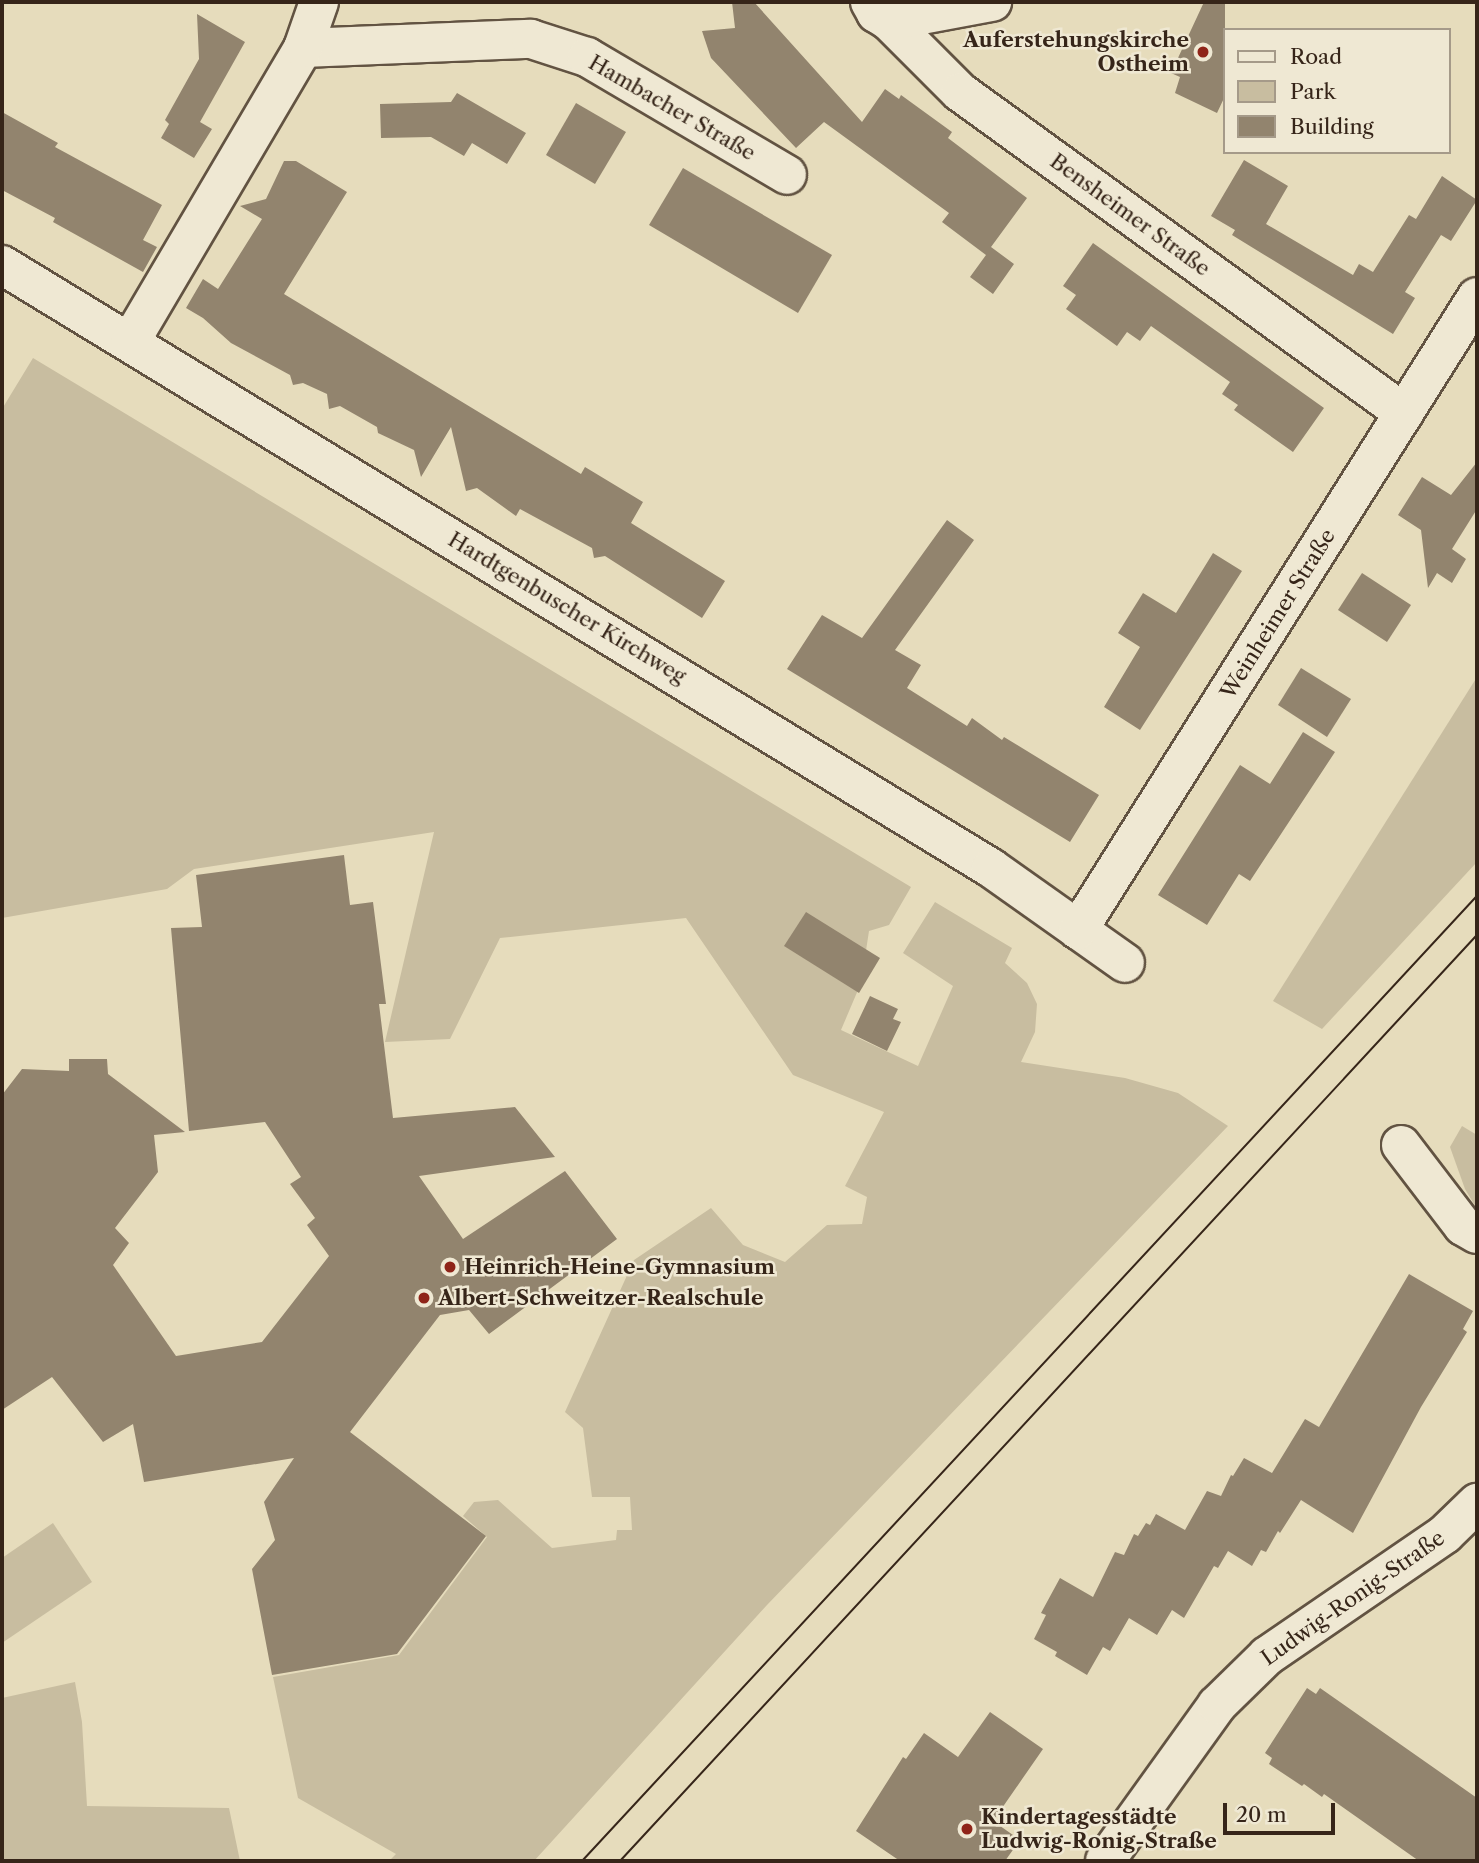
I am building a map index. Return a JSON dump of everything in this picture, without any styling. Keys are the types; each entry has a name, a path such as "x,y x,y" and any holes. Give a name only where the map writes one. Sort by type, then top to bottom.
{"street":[{"path":"130,342 303,48 319,2"},
{"path":"880,12 992,2"},
{"name":"Bensheimer Straße","path":"880,12 960,92 1404,413"},
{"name":"Hambacher Straße","path":"303,48 531,39 587,57 787,175"},
{"name":"Hardtgenbuscher Kirchweg","path":"2,265 969,854 1125,964"},
{"name":"Weinheimer Straße","path":"1078,930 1477,298"},
{"path":"1401,1145 1463,1226 1477,1234"},
{"name":"Ludwig-Ronig-Straße","path":"1105,1861 1217,1705 1267,1656 1445,1534 1477,1503"}],"green space":[{"path":"33,358 911,887 889,925 869,931 861,983 841,1030 918,1066 953,986 903,953 935,902 1012,948 1005,963 1027,983 1037,1004 1035,1032 1021,1062 1125,1078 1178,1093 1228,1126 767,1605 534,1861 389,1861 396,1854 298,1798 273,1677 399,1655 487,1537 463,1516 474,1502 498,1500 552,1548 616,1540 617,1530 632,1530 630,1497 592,1497 583,1428 565,1412 634,1260 711,1208 743,1245 785,1262 827,1225 862,1224 867,1197 845,1186 884,1112 793,1075 686,918 500,938 450,1039 385,1042 434,832 194,869 167,889 2,918 2,409"},
{"path":"1477,677 1477,862 1322,1029 1273,1001"},
{"path":"1462,1126 1477,1135 1477,1209 1465,1189 1450,1147"},
{"path":"53,1523 92,1582 2,1643 2,1558"},
{"path":"75,1682 82,1722 87,1806 229,1808 240,1861 2,1861 2,1698"}],"building":[{"path":"732,2 754,2 862,122 885,89 899,99 901,95 952,132 948,138 1027,198 991,247 1014,264 993,294 970,277 986,255 942,222 949,213 824,122 796,148 711,58 702,31 735,28"},
{"name":"Auferstehungskirche Ostheim","path":"1204,2 1225,2 1224,98 1217,113 1175,93 1180,77 1171,73"},
{"path":"197,14 245,42 200,122 212,129 194,158 161,138 169,124 165,120 199,59"},
{"path":"457,93 526,133 507,164 472,143 464,156 431,137 381,138 380,104 451,102"},
{"path":"576,103 626,132 595,184 546,155"},
{"path":"2,112 58,143 55,147 162,205 143,240 157,247 143,272 53,222 55,218 2,190"},
{"path":"1244,160 1288,186 1266,224 1353,275 1359,264 1373,272 1409,215 1416,219 1442,176 1477,200 1451,241 1441,235 1405,292 1415,298 1393,334 1232,235 1235,230 1211,216"},
{"path":"284,161 296,161 347,192 284,294 581,474 585,467 643,502 631,523 725,581 702,618 605,556 594,558 592,548 520,509 516,516 477,488 466,491 451,427 421,477 414,450 378,433 377,427 340,406 329,409 327,394 303,383 293,385 290,375 231,343 203,318 186,308 203,279 218,289 262,219 240,206 266,199"},
{"path":"683,168 832,255 798,313 649,225"},
{"path":"1093,243 1324,408 1293,452 1234,410 1238,405 1222,394 1230,382 1151,326 1140,341 1127,332 1117,346 1066,309 1076,295 1063,286"},
{"path":"1477,462 1477,509 1452,549 1466,559 1452,583 1437,573 1428,588 1421,530 1398,515 1422,477 1451,495"},
{"path":"947,520 974,540 895,650 921,665 907,688 967,726 972,718 1002,740 1004,737 1099,795 1070,842 787,669 822,615 862,638"},
{"path":"1213,553 1242,571 1140,730 1104,707 1140,647 1118,633 1143,593 1176,613"},
{"path":"1362,573 1411,605 1387,642 1338,610"},
{"path":"1301,668 1351,699 1327,737 1278,705"},
{"path":"1303,732 1335,752 1250,881 1239,874 1207,925 1158,895 1240,765 1270,784"},
{"name":"Heinrich-Heine-Gymnasium","path":"344,855 350,905 373,902 386,1004 379,1004 393,1118 515,1107 555,1157 419,1176 463,1239 565,1171 617,1239 489,1334 469,1310 440,1315 350,1432 486,1536 397,1654 272,1675 252,1569 275,1540 264,1502 294,1458 144,1482 133,1424 103,1442 52,1377 2,1410 2,1095 22,1069 69,1071 69,1059 107,1059 108,1074 185,1132 154,1135 158,1172 115,1228 129,1243 113,1265 176,1356 262,1342 329,1256 307,1225 315,1218 290,1184 301,1177 265,1122 189,1131 171,928 202,927 196,875"},
{"path":"806,912 880,958 859,993 784,946"},
{"path":"870,996 898,1009 893,1019 901,1022 887,1051 852,1034"},
{"path":"1409,1274 1473,1311 1463,1329 1467,1332 1421,1407 1353,1533 1301,1500 1266,1552 1261,1550 1252,1566 1228,1551 1218,1568 1214,1566 1184,1618 1172,1610 1157,1635 1129,1618 1110,1651 1103,1647 1087,1675 1055,1656 1057,1652 1034,1639 1046,1615 1041,1613 1060,1578 1093,1597 1115,1552 1124,1555 1134,1534 1138,1536 1146,1523 1150,1525 1156,1514 1185,1530 1207,1491 1221,1496 1231,1475 1233,1476 1244,1458 1272,1473 1305,1419 1319,1427"},
{"path":"1307,1688 1316,1694 1320,1688 1477,1798 1477,1861 1419,1861 1324,1794 1322,1797 1269,1764 1272,1758 1265,1753"},
{"path":"990,1712 1043,1749 993,1821 1020,1840 1005,1861 900,1861 856,1831 903,1757 906,1759 924,1733 958,1757"}],"tram line":[{"path":"582,1861 1477,896"},
{"path":"620,1861 1477,935"}],"place":[{"name":"Auferstehungskirche Ostheim","path":"1203,52"},
{"name":"Heinrich-Heine-Gymnasium","path":"450,1267"},
{"name":"Albert-Schweitzer-Realschule","path":"424,1298"},
{"name":"Kindertagesstädte Ludwig-Ronig-Straße","path":"967,1829"}]}
